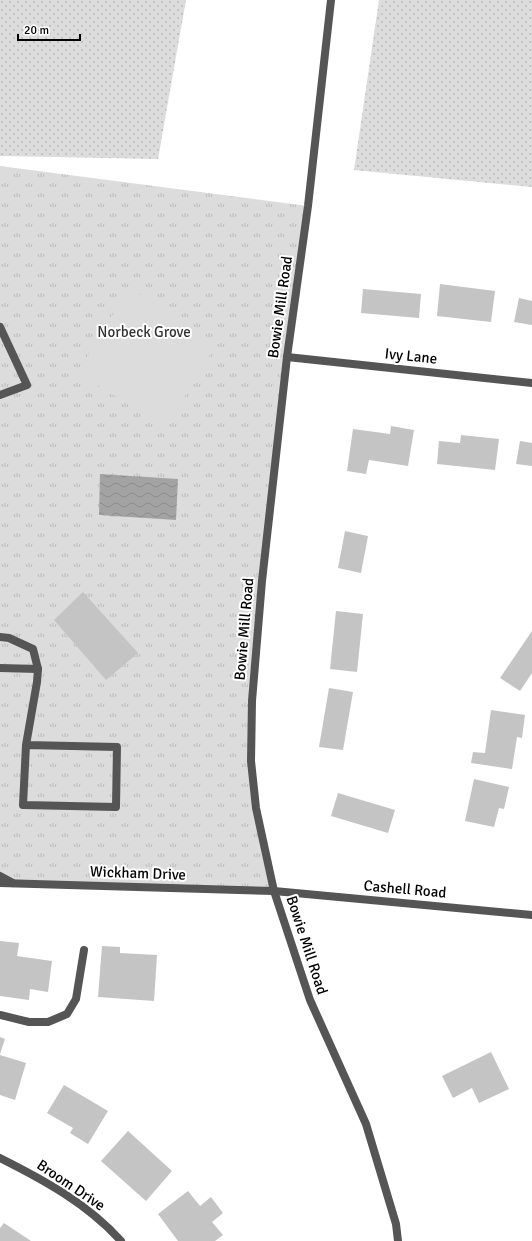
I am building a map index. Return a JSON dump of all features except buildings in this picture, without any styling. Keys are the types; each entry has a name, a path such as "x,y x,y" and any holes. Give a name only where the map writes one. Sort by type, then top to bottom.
{"street":[{"name":"Bowie Mill Road","path":"331,0 308,206 287,357 262,581 252,701 251,761 256,808 274,891 310,1000 366,1124 396,1224 398,1241"},
{"path":"0,327 27,385 0,395"},
{"name":"Ivy Lane","path":"287,357 532,383"},
{"path":"0,637 9,638 32,649 38,669 26,745 23,805 116,807 116,747 26,745"},
{"path":"0,668 38,669"},
{"path":"0,876 15,884"},
{"name":"Wickham Drive","path":"0,884 274,891"},
{"name":"Cashell Road","path":"274,891 532,915"},
{"path":"0,1015 29,1022 48,1022 67,1014 76,999 84,950"},
{"name":"Broom Drive","path":"0,1158 34,1175 76,1201 110,1229 121,1241"}],"green space":[{"path":"0,0 186,0 158,159 0,156"},
{"path":"379,0 532,0 532,187 354,170"},
{"name":"Norbeck Grove","path":"0,166 308,206 262,581 251,761 274,891 0,883"},
{"path":"129,288 217,343 166,427 77,373"}],"water":[{"path":"100,474 178,479 176,520 99,515"}]}
